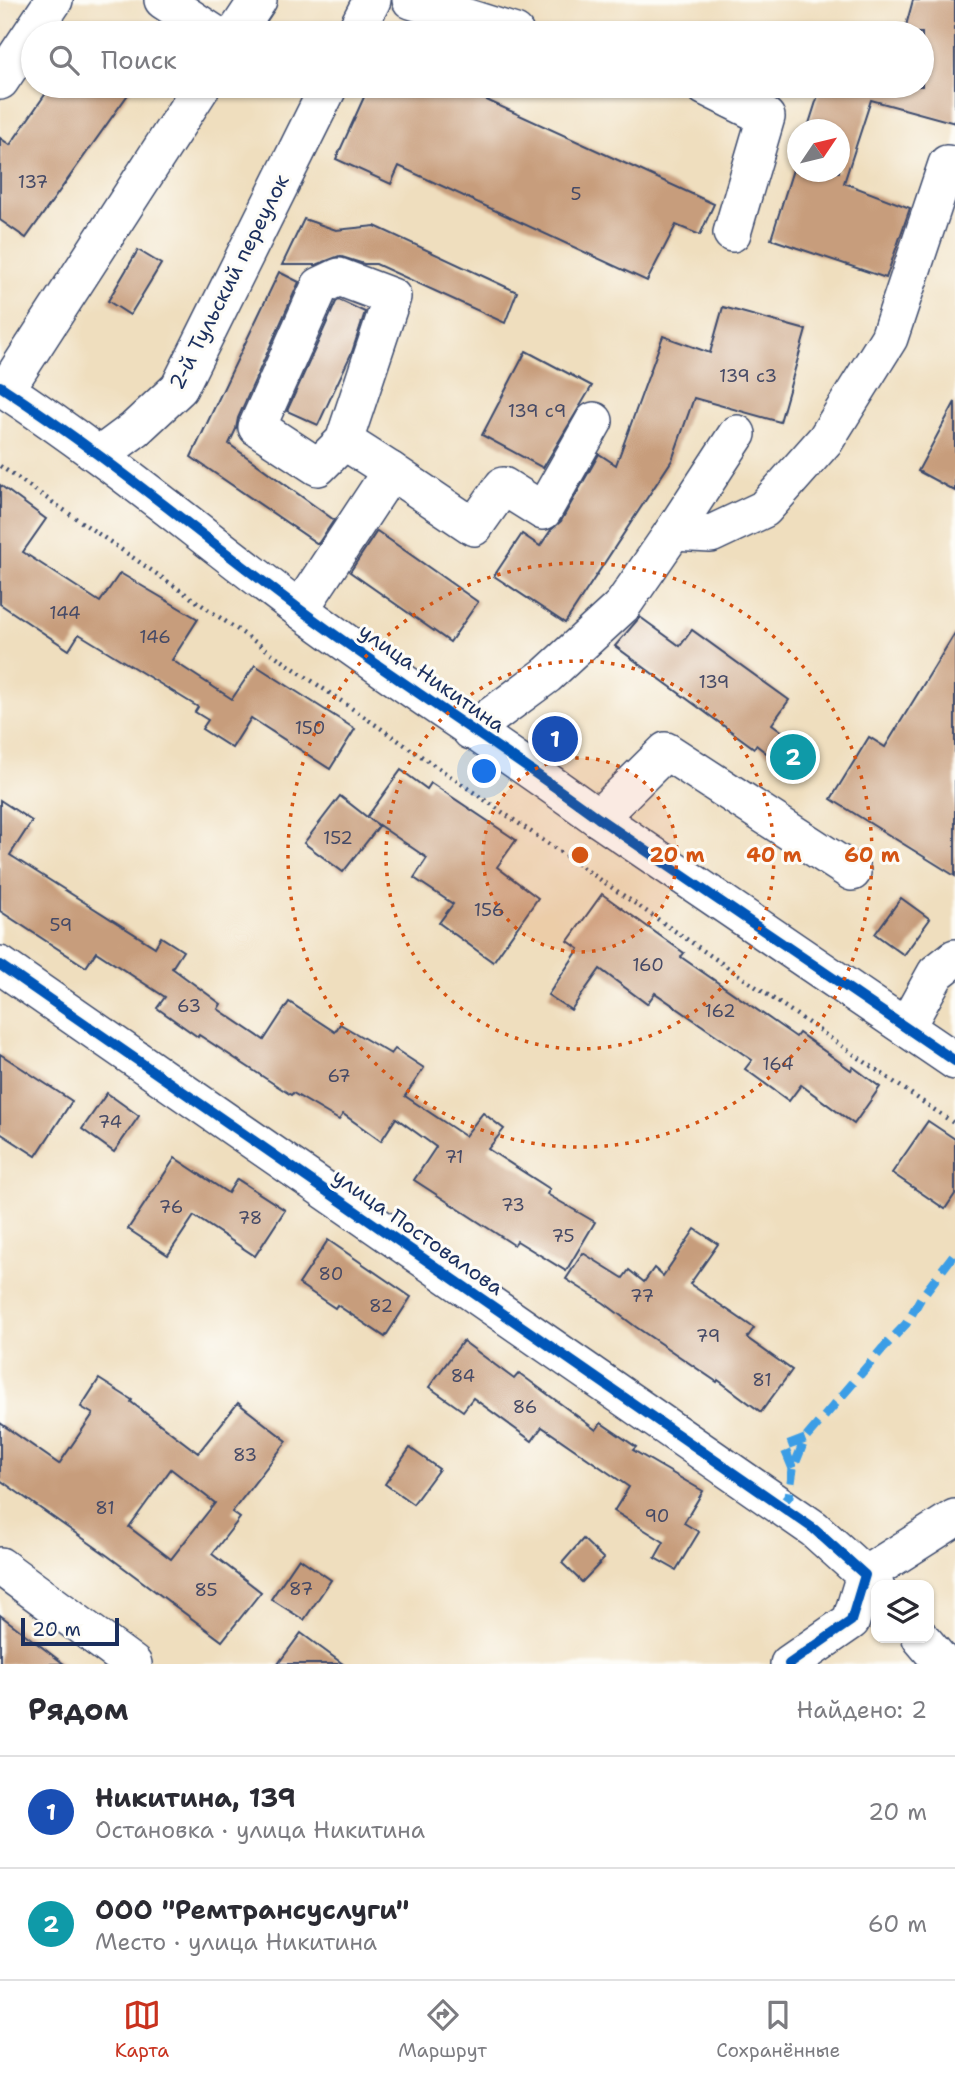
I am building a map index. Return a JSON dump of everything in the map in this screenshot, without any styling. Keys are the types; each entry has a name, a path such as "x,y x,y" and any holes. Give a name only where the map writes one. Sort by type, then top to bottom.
{"street":[{"path":"40,21 54,0"},
{"path":"163,0 195,21"},
{"path":"244,21 258,0"},
{"path":"361,21 372,0"},
{"path":"411,0 477,21"},
{"path":"0,81 21,50"},
{"path":"3,388 194,98"},
{"name":"2-й Тульский переулок","path":"100,455 135,429 179,387 323,98"},
{"path":"728,98 766,117 732,233"},
{"path":"673,533 711,534 764,509 826,439 889,338 947,164"},
{"path":"339,277 392,297 344,441 318,467 257,427 320,286 339,277"},
{"name":"улица Никитина","path":"3,388 100,455 300,609 471,731 541,776 598,818 955,1061"},
{"path":"344,441 474,527 503,486 543,511 594,421"},
{"path":"471,731 547,675 622,606 737,434"},
{"path":"300,609 391,471"},
{"path":"598,818 666,751 852,872"},
{"path":"906,1027 936,973 955,958"},
{"name":"улица Постовалова","path":"0,965 814,1529 870,1582"},
{"path":"789,1664 851,1621 870,1582 955,1518"},
{"path":"0,1566 133,1664"},
{"path":"925,1643 943,1664"}],"path":[{"path":"0,466 955,1125"}],"building":[{"path":"913,0 955,0 955,123 871,100 850,165 850,119 810,119 817,98 934,98 934,21 907,21"},
{"path":"43,98 125,98 26,238 0,220 0,138 10,145"},
{"path":"364,98 482,98 714,204 700,235 676,225 647,281 399,166 391,184 336,159"},
{"path":"789,182 844,182 910,208 886,278 771,239"},
{"path":"304,219 336,230 375,226 517,292 505,323 376,264 364,264 339,256 316,265 282,265"},
{"path":"138,250 161,264 130,315 108,301"},
{"path":"279,272 299,282 229,444 334,520 318,544 191,457"},
{"path":"339,300 365,312 352,352 318,425 287,411"},
{"path":"723,307 806,330 780,422 694,398 672,460 565,623 494,576 522,534 540,546 561,521 599,454 616,465 663,336 710,353"},
{"path":"526,351 592,386 543,468 482,435"},
{"path":"955,402 955,491 918,471"},
{"path":"0,485 46,519 23,552 100,602 120,573 198,619 172,660 232,699 255,665 355,729 330,769 251,718 232,748 202,729 208,720 195,712 198,707 79,634 69,650 0,604"},
{"path":"377,531 478,602 450,642 350,572"},
{"path":"640,617 680,646 692,630 789,700 772,724 809,751 792,773 615,646"},
{"path":"955,633 955,876 831,799 869,737 885,747"},
{"path":"401,770 427,789 431,783 516,840 497,867 538,898 493,962 439,923 453,904 414,878 427,858 367,817"},
{"path":"340,796 379,826 343,872 304,843"},
{"path":"0,800 32,821 10,855 155,947 161,937 183,951 172,968 221,1004 218,1009 264,1040 289,1002 335,1032 340,1024 391,1054 395,1049 424,1068 405,1096 465,1136 483,1113 504,1129 488,1149 550,1189 547,1194 595,1222 566,1271 517,1241 514,1245 414,1180 436,1147 396,1118 381,1141 343,1114 339,1120 293,1093 291,1095 157,1008 165,997 96,952 86,967 0,911"},
{"path":"602,894 684,953 681,957 796,1037 799,1033 880,1087 854,1124 801,1085 789,1101 745,1069 752,1060 655,993 647,1004 600,969 571,1010 548,995 579,949 568,941"},
{"path":"901,898 930,919 904,955 875,934"},
{"path":"0,1054 72,1101 36,1156 0,1133"},
{"path":"107,1093 139,1116 114,1152 82,1129"},
{"path":"928,1121 955,1139 955,1194 945,1209 892,1173"},
{"path":"175,1158 228,1193 237,1179 285,1210 255,1256 194,1216 168,1255 128,1229"},
{"path":"695,1229 718,1244 690,1284 754,1328 747,1338 792,1370 761,1412 718,1380 717,1382 566,1279 583,1253 623,1278 629,1270 644,1282 654,1268 663,1276"},
{"path":"328,1240 411,1297 385,1337 299,1284"},
{"path":"463,1341 514,1379 519,1373 596,1430 601,1423 636,1447 633,1450 703,1491 684,1523 699,1532 676,1570 655,1558 664,1542 614,1511 629,1487 542,1427 532,1441 473,1398 463,1411 429,1387"},
{"path":"99,1379 132,1400 131,1402 198,1453 238,1403 287,1441 232,1512 240,1518 212,1554 261,1592 222,1641 0,1480 0,1423 59,1464 93,1414 81,1407","holes":["171,1469 215,1503 171,1559 129,1527"]},
{"path":"410,1448 439,1469 413,1504 385,1484"},
{"path":"583,1539 604,1559 582,1582 562,1563"},
{"path":"299,1558 331,1580 304,1620 271,1599"},
{"path":"0,1615 64,1664 0,1664"},
{"path":"301,1633 343,1664 278,1664"}],"marked path":[{"path":"805,1439 784,1447 793,1469 805,1439 906,1324 921,1298 955,1253"},
{"path":"780,1506 789,1496 793,1469"}],"cycle path":[{"path":"0,386 114,467 335,635 955,1061"},
{"path":"0,965 814,1529 865,1575 851,1621 789,1664"}],"place":[{"name":"Никитина, 139","path":"555,739"},
{"name":"ООО \"Ремтрансуслуги\"","path":"793,757"}]}
